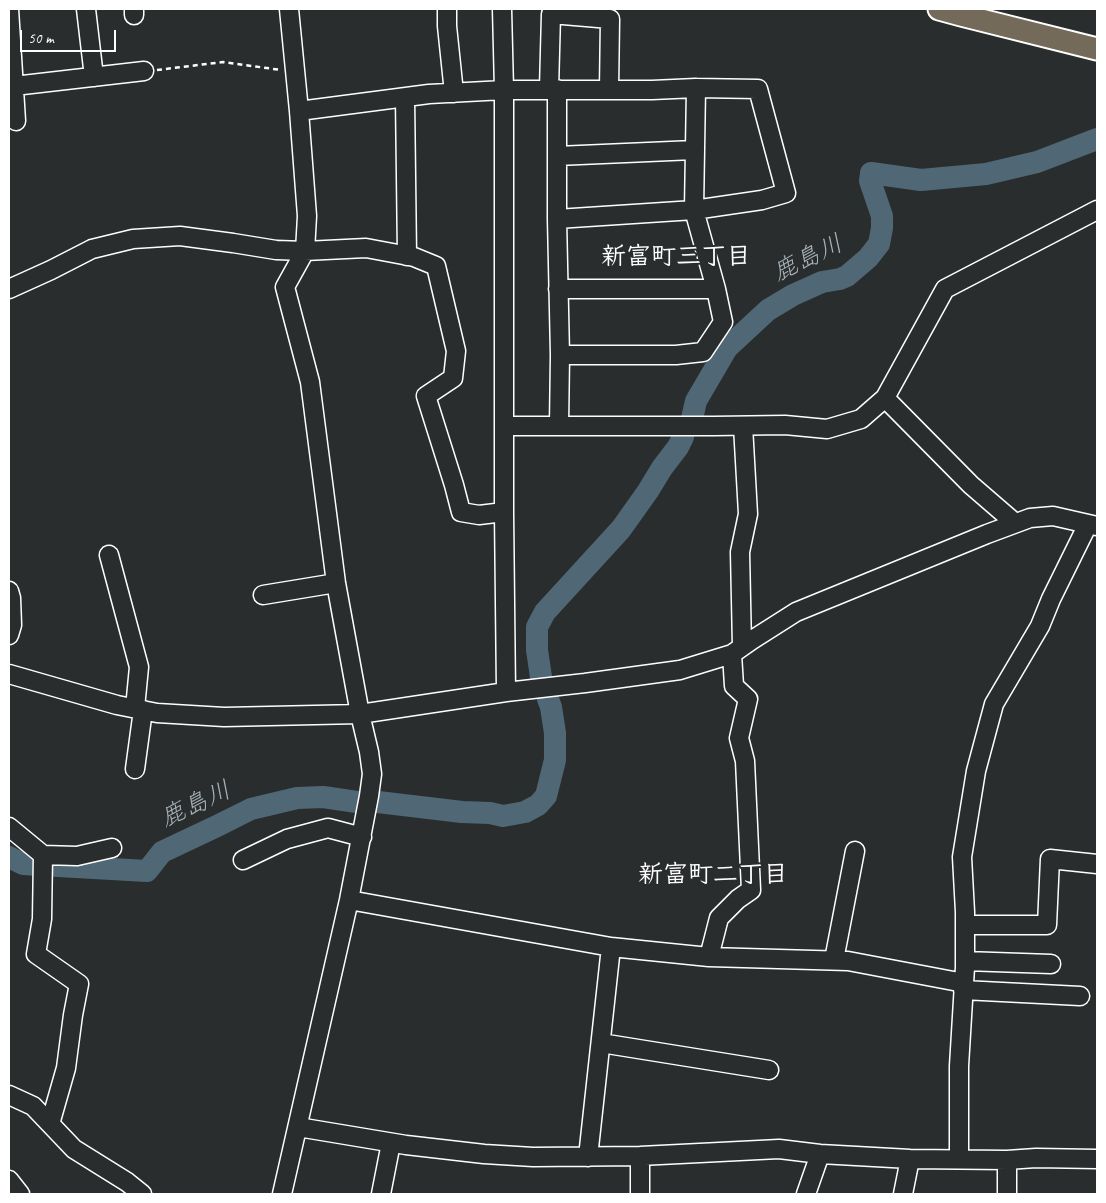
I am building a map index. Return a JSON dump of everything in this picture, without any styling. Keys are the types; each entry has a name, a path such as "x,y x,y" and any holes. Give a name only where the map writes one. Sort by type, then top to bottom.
{"main road":[{"path":"939,9 1097,49"}],"street":[{"path":"9,9 16,121"},
{"path":"86,9 94,77"},
{"path":"282,1194 349,900 370,796 372,774 336,583 310,382 285,287 305,251 307,216 299,112 288,9"},
{"path":"447,9 454,93"},
{"path":"502,9 504,90 506,692"},
{"path":"559,426 560,355 557,156 551,14 610,19 609,90"},
{"path":"14,86 144,71"},
{"path":"560,355 676,355 703,352 723,322 694,210 696,88"},
{"path":"299,112 429,94 504,90 758,89 786,193 762,200 694,210 557,219"},
{"path":"406,97 407,256"},
{"path":"557,156 694,150"},
{"path":"505,426 785,425 827,429 861,419 885,398 945,289 1097,210"},
{"path":"9,289 51,270 92,248 133,239 180,236 276,250 305,251 366,248 414,257 436,266 456,351 453,378 426,396 461,512 479,515 504,512"},
{"path":"558,289 716,289"},
{"path":"885,398 970,485 1015,523"},
{"path":"709,957 719,918 751,890 745,761 739,738 748,698 734,686 740,552 748,514 743,426"},
{"path":"9,674 117,705 157,713 224,717 360,714 506,692 680,670 737,651 796,612 1015,523 1030,518 1053,516 1093,525 1051,599 1040,626 994,704 976,771 962,857 966,912 959,1066 959,1159"},
{"path":"110,555 140,667 135,769"},
{"path":"263,595 336,583"},
{"path":"9,591 12,625 9,635"},
{"path":"9,827 38,850 77,856 112,848"},
{"path":"243,860 287,839 328,828 362,837"},
{"path":"38,850 42,919 36,954 79,984 66,1068 50,1124"},
{"path":"834,960 856,851"},
{"path":"965,925 1047,925 1050,859 1097,864"},
{"path":"349,900 611,947 709,957 848,961 964,986 1080,996"},
{"path":"588,1157 611,947"},
{"path":"965,961 1051,964"},
{"path":"601,1043 769,1070"},
{"path":"9,1095 32,1106 74,1148 127,1182 142,1194"},
{"path":"298,1127 391,1143 484,1154 533,1157 640,1156 779,1149 820,1154 910,1159 1097,1159"},
{"path":"381,1194 391,1143"},
{"path":"806,1194 820,1154"},
{"path":"640,1156 640,1194"},
{"path":"903,1194 910,1159"},
{"path":"1007,1160 1007,1194"},
{"path":"9,1180 20,1194"}],"path":[{"path":"144,71 223,62 295,72"}],"waterway":[{"name":"鹿島川","path":"691,423 696,401 727,348 768,310 793,295 822,282 847,276 868,258 879,244 882,216 870,181 871,173 921,180 986,174 1037,162 1097,139"},
{"name":"鹿島川","path":"541,677 537,650 537,627 545,612 621,529 683,437"},
{"name":"鹿島川","path":"378,802 462,812 490,813 503,816 525,812 538,805 546,796 555,760 555,733 548,699"},
{"name":"鹿島川","path":"9,857 23,864 147,871 162,852 251,809 297,798 323,797 357,802"}],"district":[{"name":"新富町三丁目","path":"676,257"},
{"name":"新富町二丁目","path":"713,875"}]}
